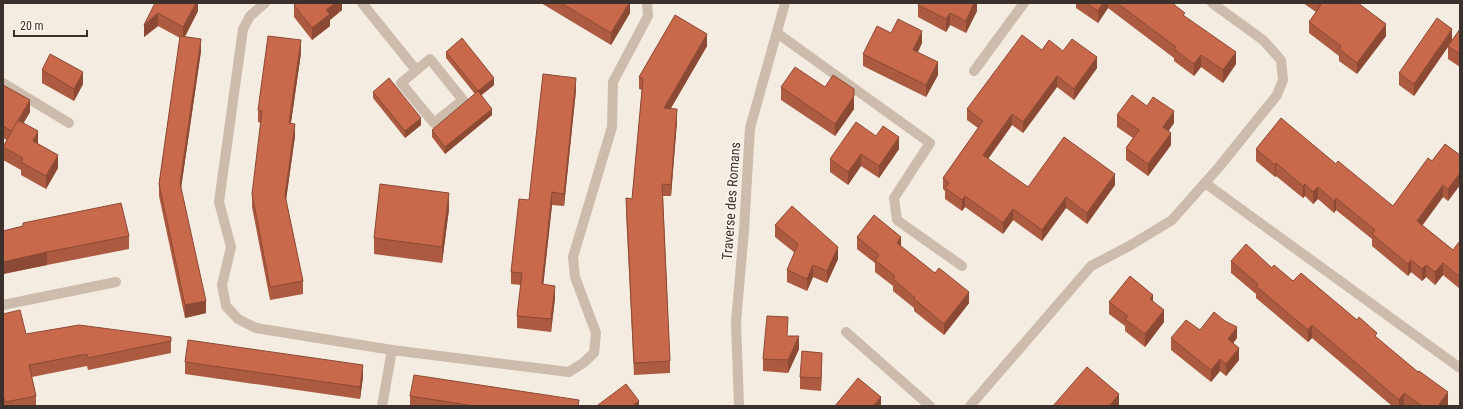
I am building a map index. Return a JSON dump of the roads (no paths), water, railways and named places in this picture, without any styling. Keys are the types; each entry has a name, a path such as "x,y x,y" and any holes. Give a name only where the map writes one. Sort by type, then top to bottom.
{"street":[{"path":"265,3 250,16 243,29 219,202 231,246 222,285 226,306 238,319 256,328 392,350 569,372 583,363 594,353 596,333 575,277 574,256 612,128 613,82 648,16 647,3"},
{"path":"362,3 416,70"},
{"name":"Traverse des Romans","path":"739,406 736,322 744,230 750,128 785,3"},
{"path":"974,71 1024,3"},
{"path":"970,406 1091,266 1131,245 1172,220 1205,183 1277,95 1283,80 1281,60 1263,40 1212,3"},
{"path":"776,33 930,143 894,198 897,220 962,266"},
{"path":"430,59 463,100 434,123 400,83 416,70 430,59"},
{"path":"3,84 69,123"},
{"path":"1205,183 1460,368"},
{"path":"3,305 116,282"},
{"path":"846,332 930,406"},
{"path":"382,406 392,350"}]}
